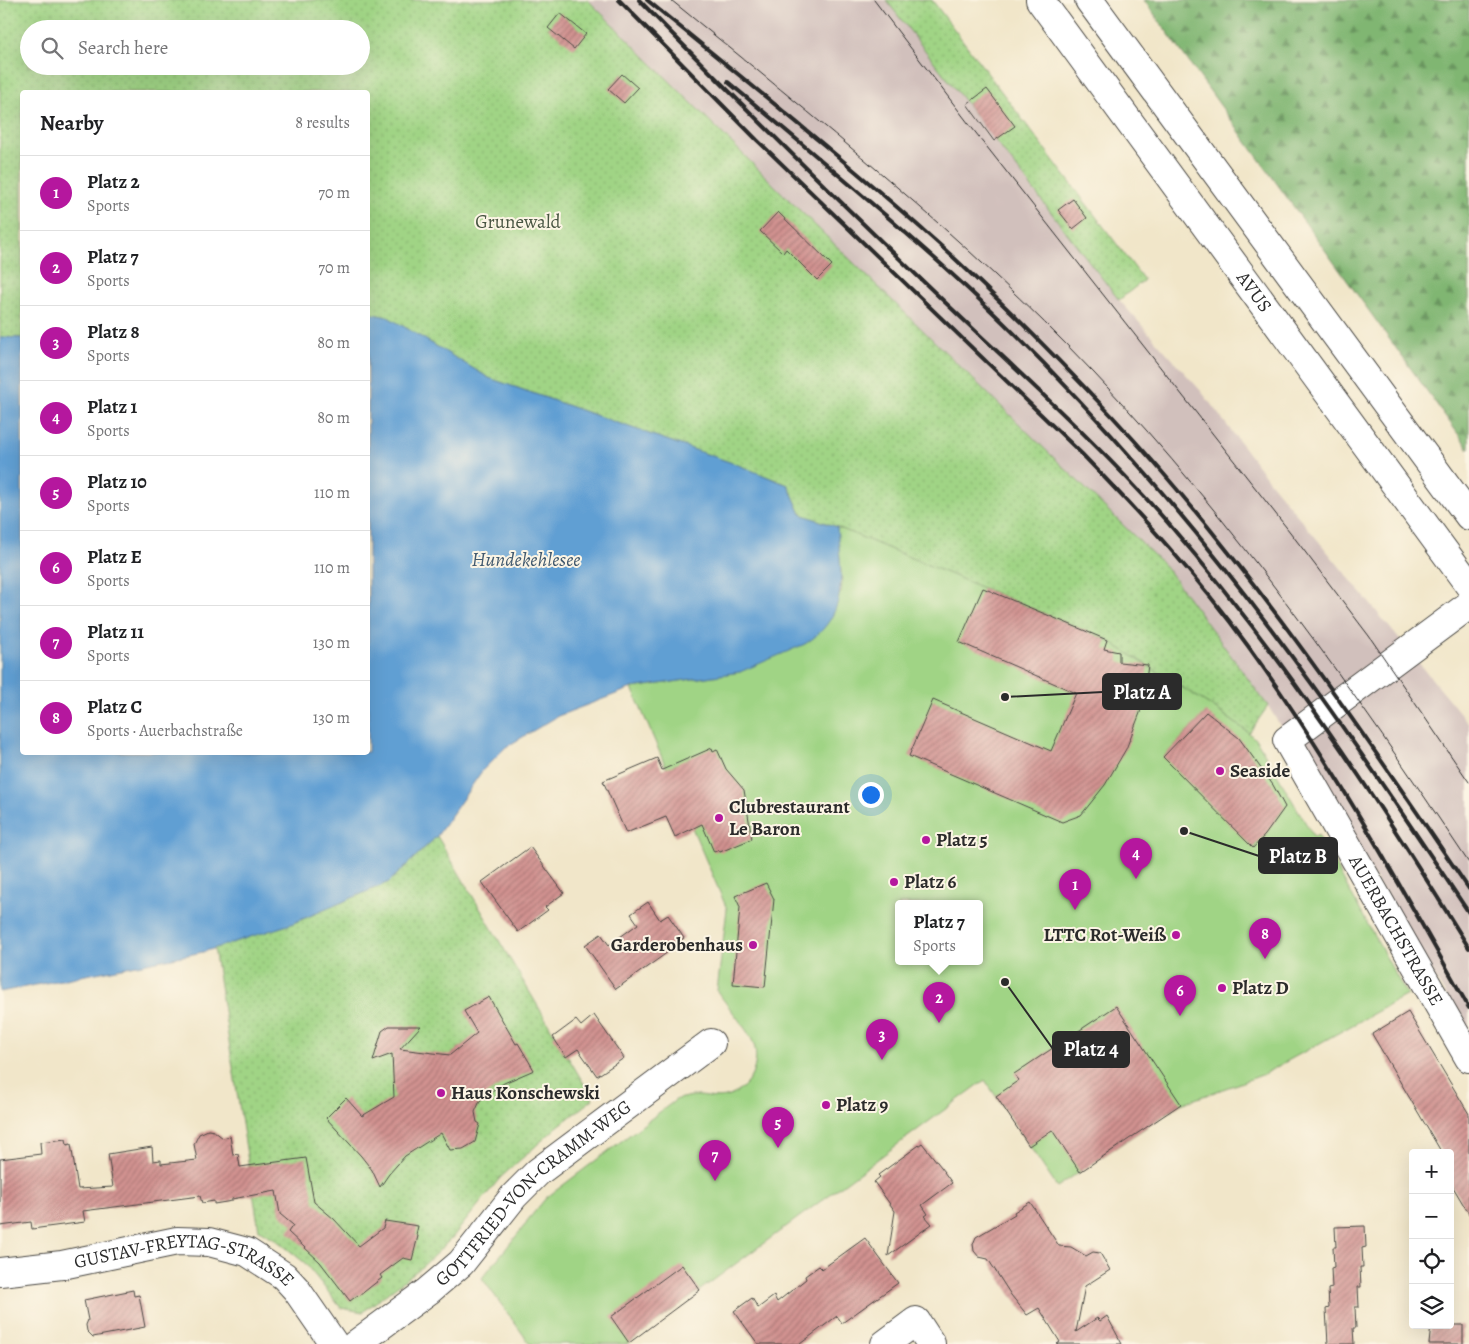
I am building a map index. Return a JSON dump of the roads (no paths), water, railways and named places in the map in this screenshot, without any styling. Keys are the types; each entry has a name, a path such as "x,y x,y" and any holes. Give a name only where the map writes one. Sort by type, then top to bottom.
{"main road":[{"name":"AVUS","path":"1040,0 1462,576"},
{"path":"1090,0 1469,516"},
{"name":"AUERBACHSTRASSE","path":"1469,605 1287,740 1469,1058"},
{"name":"GOTTFRIED-VON-CRAMM-WEG","path":"356,1344 428,1291 462,1263 514,1196 538,1172 711,1042"},
{"name":"GUSTAV-FREYTAG-STRASSE","path":"0,1272 62,1265 177,1241 209,1242 247,1252 284,1276 296,1289 334,1344"},
{"path":"884,1344 916,1321 931,1344"}],"water":[{"name":"Hundekehlesee","path":"370,313 388,317 489,378 738,465 788,485 801,514 837,527 841,576 840,592 836,606 830,620 820,632 805,644 740,672 632,688 558,716 506,747 482,771 437,836 389,882 291,924 203,952 0,992 0,337 20,338 20,755 370,755"}],"tram line":[{"path":"671,0 835,134 942,226 994,274 1094,373 1196,489 1292,610 1382,735 1469,863"},
{"path":"874,0 972,128 1290,532 1369,636 1469,782"}],"railway":[{"path":"619,0 757,140 1082,454 1189,571 1229,620 1308,733 1364,824 1469,1008"},
{"path":"639,0 855,216 1081,431 1168,523 1250,624 1327,729 1400,838 1469,948"},
{"path":"647,0 840,158 952,256 1033,334 1112,416 1162,471 1209,528 1300,645 1469,889"},
{"path":"728,82 863,195 969,290 1047,366 1122,447 1233,579 1315,688 1469,913"}],"place":[{"name":"Platz A","path":"1005,697"},
{"name":"Seaside","path":"1220,771"},
{"name":"Clubrestaurant Le Baron","path":"719,818"},
{"name":"Platz B","path":"1184,831"},
{"name":"Platz 5","path":"926,840"},
{"name":"Platz 1","path":"1136,879"},
{"name":"Platz 6","path":"894,882"},
{"name":"Platz 2","path":"1075,910"},
{"name":"LTTC Rot-Weiß","path":"1176,935"},
{"name":"Garderobenhaus","path":"753,945"},
{"name":"Platz C","path":"1265,959"},
{"name":"Platz 4","path":"1005,982"},
{"name":"Platz D","path":"1222,988"},
{"name":"Platz E","path":"1180,1016"},
{"name":"Platz 7","path":"939,1023"},
{"name":"Platz 8","path":"882,1060"},
{"name":"Haus Konschewski","path":"441,1093"},
{"name":"Platz 9","path":"826,1105"},
{"name":"Platz 10","path":"778,1148"},
{"name":"Platz 11","path":"715,1181"}],"park label":[{"name":"Grunewald","path":"518,222"}]}
